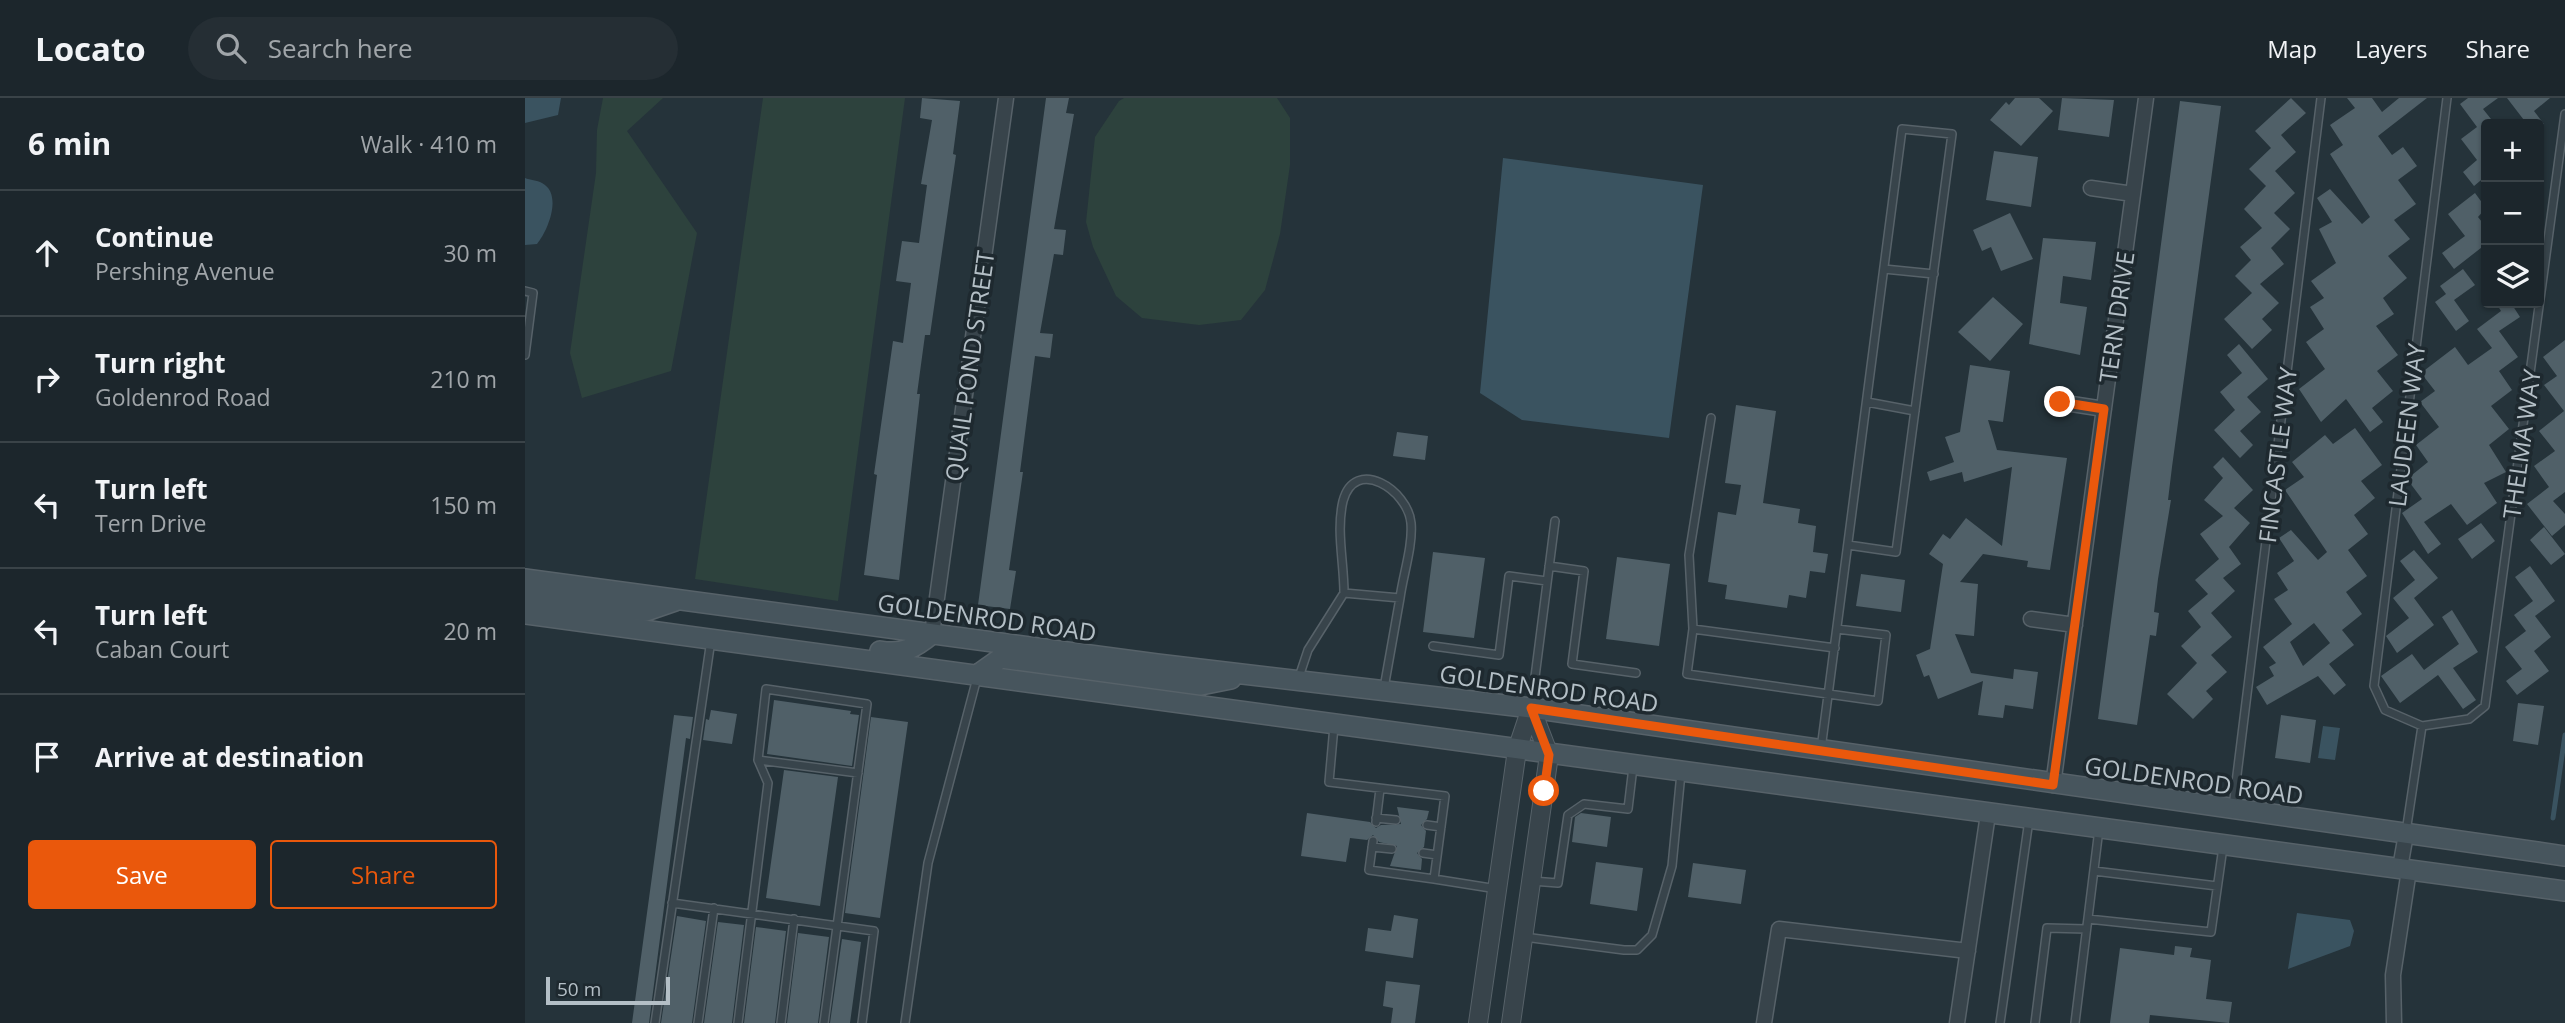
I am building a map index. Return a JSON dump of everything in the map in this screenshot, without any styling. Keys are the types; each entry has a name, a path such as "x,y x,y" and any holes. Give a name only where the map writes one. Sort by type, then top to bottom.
{"main road":[{"name":"GOLDENROD ROAD","path":"525,579 1249,675 1531,708 2232,811 2565,856"},
{"path":"525,595 646,611 679,600"},
{"path":"525,614 2565,891"},
{"path":"644,630 678,623 897,654 914,649 932,634"},
{"path":"977,675 1001,658 1201,685 1249,675"}],"street":[{"name":"QUAIL POND STREET","path":"932,634 1006,98"},
{"name":"TERN DRIVE","path":"2053,785 2146,98"},
{"path":"2091,188 2133,194"},
{"path":"2060,402 2104,409"},
{"path":"2031,619 2075,625"},
{"path":"1478,1023 1517,750 1531,708"},
{"path":"1511,1023 1549,755 1531,708"},
{"path":"1957,1023 1988,814"},
{"path":"2394,1023 2393,975 2405,869 2406,834"},
{"path":"1764,1023 1779,929 1968,951"}],"lane":[{"name":"FINCASTLE WAY","path":"2232,811 2321,98"},
{"name":"LAUDEEN WAY","path":"2422,726 2385,710 2374,686 2447,98"},
{"name":"THELMA WAY","path":"2422,726 2469,719 2485,706 2565,114"},
{"path":"1821,750 1902,129 1952,134 1896,552 1848,545"},
{"path":"1884,269 1934,274"},
{"path":"525,291 533,293 525,355"},
{"path":"1867,402 1915,411"},
{"path":"1711,418 1689,555 1693,629 1686,674 1878,701 1886,635 1837,629"},
{"path":"1298,681 1308,650 1344,593 1339,536 1343,501 1349,486 1359,480 1378,480 1397,492 1411,523 1384,691"},
{"path":"1531,708 1555,521"},
{"path":"1549,566 1584,571 1573,664 1636,673"},
{"path":"1433,646 1499,655 1509,576 1547,581"},
{"path":"1344,593 1400,598"},
{"path":"1693,629 1835,648"},
{"path":"655,1023 711,639"},
{"path":"905,1023 928,863 977,675"},
{"path":"738,1023 768,783 758,760 766,689 867,704 824,1023"},
{"path":"1335,725 1329,782 1445,796 1434,879"},
{"path":"2406,834 2422,726"},
{"path":"758,760 858,773"},
{"path":"1531,881 1558,883 1569,815 1584,804 1628,809 1633,766"},
{"path":"1524,937 1637,950 1652,934 1672,866 1681,772"},
{"path":"1380,789 1376,820 1396,820"},
{"path":"2000,1023 2029,819"},
{"path":"1427,825 1441,827"},
{"path":"2075,1023 2099,829"},
{"path":"1392,849 1373,844 1369,870 1497,889"},
{"path":"2088,919 2211,932 2223,845"},
{"path":"1423,853 1437,855"},
{"path":"2094,871 2217,886"},
{"path":"673,903 874,931 862,1023"},
{"path":"698,1023 714,908"},
{"path":"781,1023 794,919"},
{"path":"2035,1023 2047,928 2087,929"}],"green space":[{"path":"603,98 663,98 627,131 697,233 671,371 582,398 570,353 596,173 597,130"},
{"path":"763,98 905,98 838,601 695,579"},
{"path":"1124,98 1277,98 1290,118 1290,165 1280,234 1265,290 1241,320 1199,325 1142,318 1116,296 1093,247 1086,222 1095,137 1119,101"}],"water":[{"path":"525,98 561,98 558,115 525,123"},
{"path":"1503,158 1703,185 1669,438 1522,420 1480,393"},
{"path":"525,178 542,183 552,195 549,222 537,244 525,245"},
{"path":"2323,726 2340,728 2335,760 2318,758"},
{"path":"2297,913 2350,920 2354,931 2350,946 2288,969"}],"building":[{"path":"922,98 960,101 953,154 956,155 930,335 925,335 917,394 920,394 899,580 864,575 877,475 874,474 893,341 903,343 911,283 896,281 902,241 919,243 927,185 921,184 932,120 920,118"},
{"path":"1046,98 1069,98 1066,113 1074,114 1054,229 1066,230 1063,255 1054,254 1040,333 1053,334 1050,358 1035,356 1009,570 1016,571 1010,609 978,605"},
{"path":"2015,98 2039,98 2053,111 2021,146 1990,120 2006,102 2009,105"},
{"path":"2062,98 2114,100 2109,137 2058,130"},
{"path":"2291,98 2306,113 2281,135 2296,152 2275,171 2295,193 2274,213 2290,229 2271,248 2284,264 2260,284 2279,303 2262,319 2272,330 2252,349 2224,319 2252,293 2235,276 2251,260 2240,247 2262,228 2244,209 2266,186 2249,169 2271,148 2255,131"},
{"path":"2347,98 2372,98 2382,112 2399,98 2427,98 2378,136 2392,155 2403,147 2417,166 2398,180 2416,204 2394,220 2410,239 2388,256 2407,278 2383,298 2394,314 2376,326 2398,355 2377,371 2393,391 2372,408 2383,422 2370,432 2346,399 2321,422 2299,389 2325,369 2306,342 2324,329 2310,307 2324,298 2311,281 2336,263 2319,229 2332,222 2317,198 2330,189 2362,224 2370,217 2330,154 2343,145 2330,125 2355,108"},
{"path":"2468,98 2498,98 2483,109 2491,119 2481,119 2481,180 2474,186 2463,172 2477,160 2461,139 2477,127 2460,104"},
{"path":"2507,98 2550,98 2534,111 2540,119 2523,119"},
{"path":"2180,101 2221,106 2172,467 2168,500 2171,500 2158,579 2154,612 2159,613 2156,636 2150,635 2137,725 2098,719"},
{"path":"1994,151 2038,157 2031,207 1986,200"},
{"path":"2475,193 2481,201 2481,214 2478,217 2481,221 2481,248 2454,269 2442,253 2465,236 2448,214"},
{"path":"2010,213 2033,259 2001,271 1991,247 1982,251 1973,230"},
{"path":"2043,238 2096,242 2091,280 2063,276 2060,303 2087,307 2080,355 2029,344"},
{"path":"2463,269 2475,285 2454,300 2469,321 2456,331 2435,302 2446,294 2440,286"},
{"path":"1993,297 2023,324 1990,361 1958,332"},
{"path":"2499,308 2514,308 2520,317 2499,331 2518,357 2499,371 2512,390 2491,406 2509,429 2489,445 2506,472 2484,483 2497,503 2467,525 2451,504 2424,522 2441,544 2428,554 2402,513 2422,499 2407,479 2428,462 2416,445 2439,427 2420,402 2435,391 2421,373 2455,347 2468,365 2492,348 2477,329 2501,311"},
{"path":"2565,340 2565,492 2553,501 2565,514 2565,525 2552,536 2527,504 2549,487 2534,466 2555,451 2539,431 2564,411 2544,385 2557,376 2543,357"},
{"path":"2239,344 2268,379 2247,397 2261,412 2240,431 2253,445 2240,458 2214,430 2235,410 2220,392 2242,373 2227,355"},
{"path":"1970,365 2010,371 2003,422 1988,420 1997,450 2067,458 2050,570 2027,567 2028,561 1983,554 1960,582 1978,584 1974,636 1955,634 1971,673 2013,679 2014,669 2038,672 2033,709 2005,705 2003,718 1978,715 1983,681 1938,699 1929,675 1924,677 1916,655 1930,649 1943,564 1929,554 1943,534 1950,539 1966,518 2002,546 2012,467 1964,482 1962,472 1930,481 1927,472 1954,462 1945,437 1960,432"},
{"path":"1736,405 1776,411 1763,503 1800,509 1798,523 1816,526 1813,552 1828,554 1825,573 1810,571 1806,598 1789,595 1787,608 1725,599 1727,585 1708,582 1718,512 1736,515 1741,485 1725,483"},
{"path":"2355,428 2382,465 2361,481 2375,498 2354,515 2368,534 2348,550 2367,576 2346,592 2362,614 2342,630 2354,645 2329,664 2346,685 2334,695 2318,676 2267,705 2256,687 2274,676 2269,667 2276,663 2263,647 2292,624 2274,599 2288,590 2277,573 2294,561 2279,538 2291,530 2318,560 2327,552 2285,490 2304,477 2292,462 2325,435 2333,444","holes":["2314,623 2330,643 2303,666 2290,642"]},
{"path":"1397,432 1428,436 1425,460 1393,456"},
{"path":"2223,457 2253,490 2234,508 2250,523 2229,547 2241,564 2223,578 2235,591 2211,613 2232,637 2211,655 2227,672 2206,691 2213,699 2193,719 2167,694 2197,663 2181,646 2201,627 2188,611 2208,594 2195,580 2219,559 2200,534 2223,516 2204,500 2223,478 2213,467"},
{"path":"2481,523 2495,541 2472,559 2458,539"},
{"path":"2544,527 2565,554 2551,565 2530,540"},
{"path":"2414,550 2438,578 2414,598 2434,625 2397,653 2386,636 2409,618 2393,598 2415,580 2400,561"},
{"path":"1433,552 1485,558 1474,638 1423,632"},
{"path":"1617,557 1670,564 1659,646 1606,639"},
{"path":"2530,566 2555,601 2535,616 2551,637 2534,651 2549,671 2517,695 2506,681 2522,669 2505,647 2526,631 2514,615 2533,601 2515,577"},
{"path":"1861,574 1905,580 1901,612 1856,606"},
{"path":"2452,610 2478,652 2453,668 2476,700 2463,709 2438,675 2400,703 2381,676 2412,654 2424,670 2459,644 2442,617"},
{"path":"774,700 851,711 850,714 859,715 852,766 767,754"},
{"path":"2518,703 2544,706 2538,745 2513,741"},
{"path":"711,710 737,714 732,744 703,740 706,719 709,720"},
{"path":"674,715 693,717 690,739 686,738 649,1023 632,1023"},
{"path":"2281,715 2316,720 2310,763 2275,758"},
{"path":"871,717 908,722 880,918 845,913"},
{"path":"784,770 838,777 820,906 766,898"},
{"path":"1397,807 1429,811 1427,819 1421,825 1426,831 1424,847 1417,853 1422,859 1421,870 1390,866 1397,846 1379,842 1373,835 1367,840 1350,838 1346,862 1301,856 1307,813 1370,822 1376,828 1381,825 1401,824"},
{"path":"1581,813 1611,817 1607,847 1572,842 1575,817"},
{"path":"1596,862 1643,868 1637,911 1590,904"},
{"path":"1693,863 1746,870 1741,904 1688,897"},
{"path":"1394,915 1418,919 1413,958 1365,951 1368,928 1391,931"},
{"path":"677,916 706,921 692,1023 661,1023"},
{"path":"718,922 744,925 732,1023 704,1023"},
{"path":"756,927 786,931 775,1023 744,1023"},
{"path":"798,933 829,937 818,1023 787,1023"},
{"path":"842,939 861,942 850,1023 830,1023"},
{"path":"2175,946 2192,948 2190,957 2211,960 2206,999 2232,1002 2229,1023 2150,1015 2149,1023 2110,1023 2120,948 2174,955"},
{"path":"1386,981 1420,985 1415,1023 1391,1023 1393,1008 1383,1006"}],"waterway":[{"path":"2553,818 2565,735"}],"route":[{"path":"1544,791 1549,755 1531,708 2053,785 2104,409 2060,402"}]}
